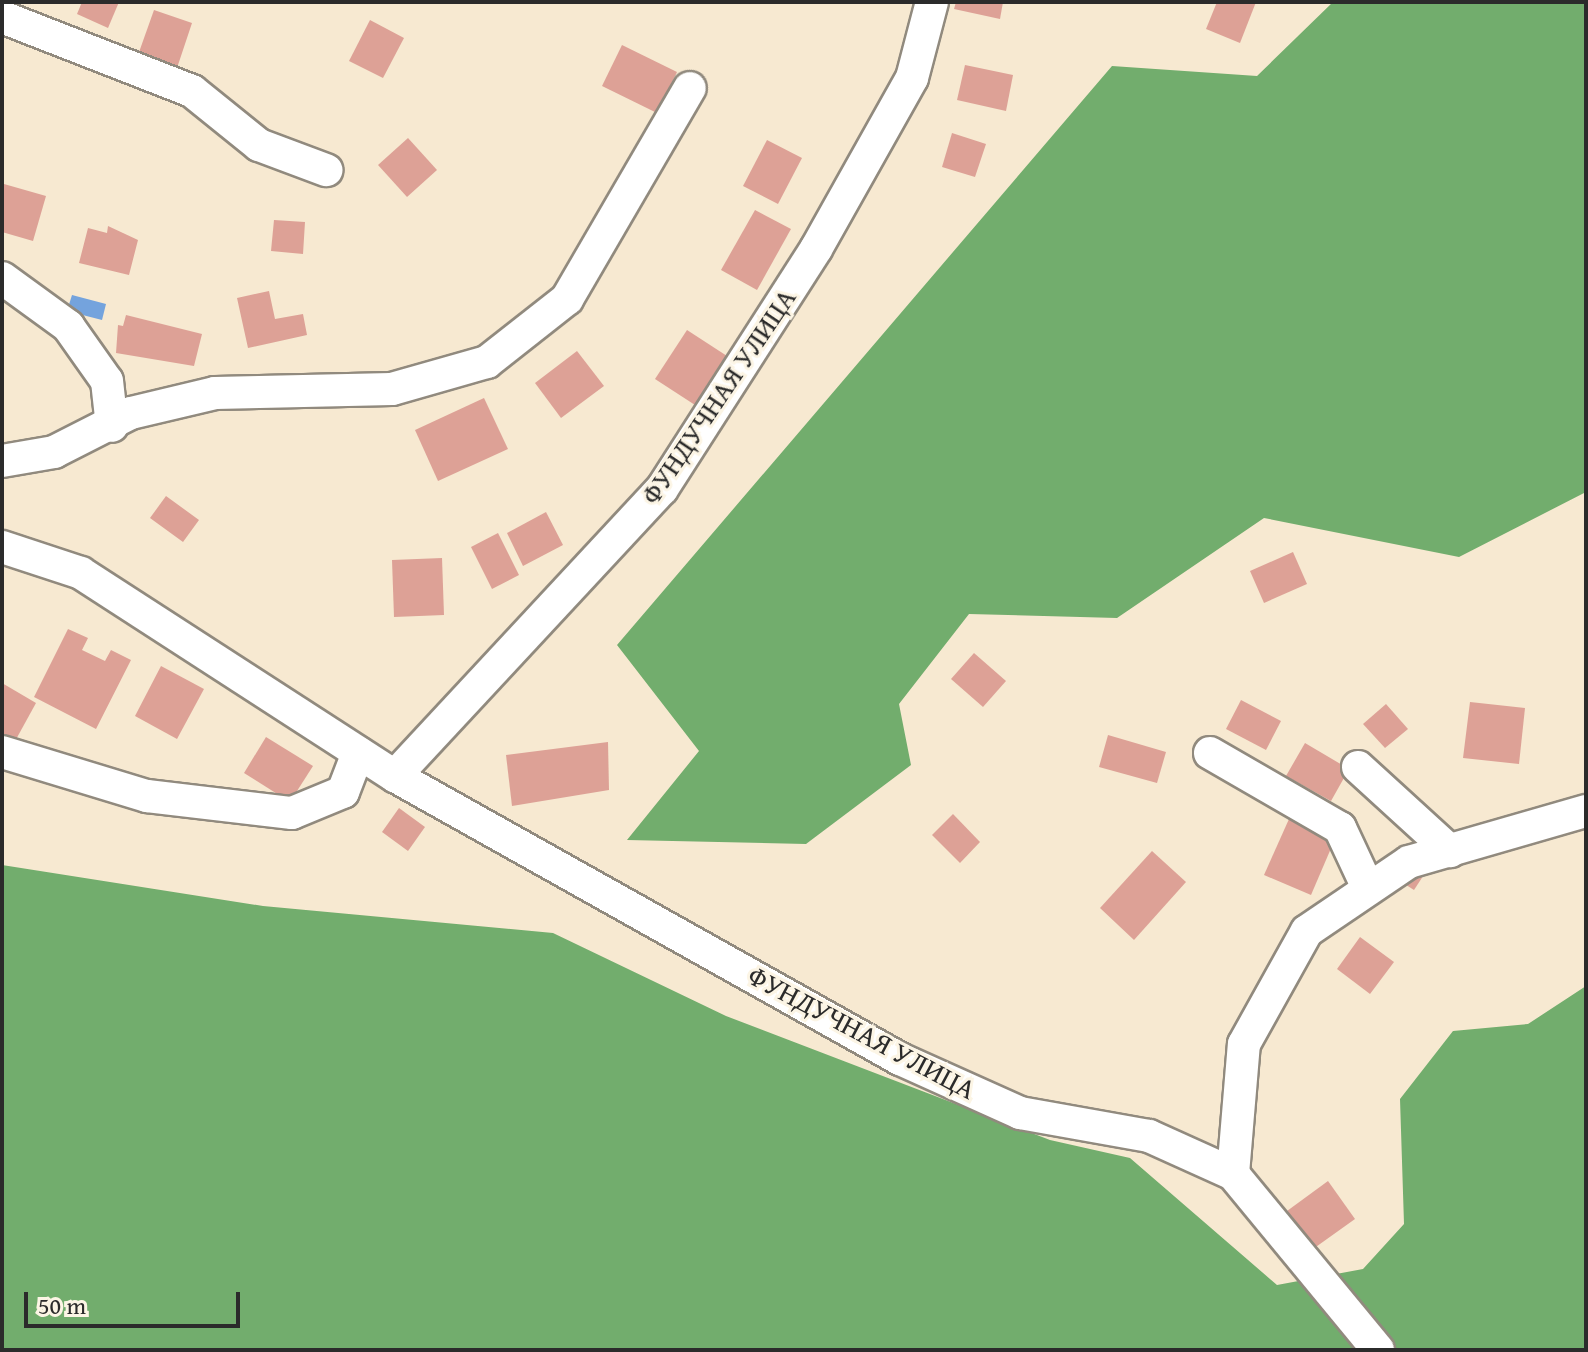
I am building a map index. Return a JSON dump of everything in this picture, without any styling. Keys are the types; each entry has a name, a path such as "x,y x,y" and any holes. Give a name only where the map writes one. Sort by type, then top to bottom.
{"street":[{"name":"ФУНДУЧНАЯ УЛИЦА","path":"395,776 662,489 816,249 912,78 932,2"},
{"path":"2,17 192,91 259,145 326,170"},
{"path":"2,461 54,452 112,426 131,413 215,393 392,389 487,362 567,299 690,88"},
{"path":"2,278 68,326 107,381 112,426"},
{"name":"ФУНДУЧНАЯ УЛИЦА","path":"2,547 81,573 395,776 900,1059 1020,1113 1149,1136 1233,1174 1378,1350"},
{"path":"2,752 147,796 292,813 343,792 358,753"},
{"path":"1210,753 1340,828 1368,888"},
{"path":"1358,767 1450,851"},
{"path":"1233,1174 1244,1044 1307,931 1409,862 1586,811"}],"green space":[{"path":"1333,2 1586,2 1586,492 1459,557 1264,518 1117,618 969,614 899,704 911,765 806,844 627,840 699,751 617,645 1112,66 1257,76"},
{"path":"2,865 263,906 553,933 726,1016 1050,1140 1130,1158 1277,1285 1363,1269 1404,1224 1400,1099 1453,1031 1528,1024 1586,986 1586,1350 2,1350"}],"water":[{"path":"72,295 106,304 102,320 67,311"}],"building":[{"path":"82,2 119,2 108,28 77,14"},
{"path":"956,2 1003,2 1000,19 954,9"},
{"path":"1217,2 1256,2 1240,43 1206,29"},
{"path":"154,10 192,23 177,68 138,55"},
{"path":"370,20 404,38 383,78 349,61"},
{"path":"622,45 677,72 657,113 602,86"},
{"path":"965,65 1013,75 1006,111 957,100"},
{"path":"952,133 986,144 975,177 942,167"},
{"path":"408,138 437,170 407,197 378,165"},
{"path":"767,140 802,158 778,204 743,186"},
{"path":"4,184 46,196 33,241 2,232"},
{"path":"755,210 791,229 757,290 721,270"},
{"path":"274,220 305,222 303,254 271,251"},
{"path":"108,226 138,240 129,275 79,263 88,228 107,233"},
{"path":"269,291 275,319 303,314 307,335 248,348 237,298"},
{"path":"126,315 202,334 194,366 116,353 118,325 123,326"},
{"path":"687,330 727,356 695,405 655,379"},
{"path":"577,351 604,386 561,418 535,383"},
{"path":"484,398 508,449 438,481 415,430"},
{"path":"166,496 199,520 183,542 150,518"},
{"path":"546,512 563,545 523,566 507,533"},
{"path":"498,533 519,575 492,589 471,547"},
{"path":"1293,552 1307,584 1264,603 1250,571"},
{"path":"442,558 444,615 394,617 392,560"},
{"path":"68,629 88,638 82,650 105,661 111,650 131,660 96,729 34,697"},
{"path":"974,653 1006,681 983,707 951,679"},
{"path":"161,666 204,689 177,739 135,716"},
{"path":"2,683 36,703 14,743 2,737"},
{"path":"1241,700 1281,721 1266,750 1226,729"},
{"path":"1470,702 1525,708 1519,764 1463,758"},
{"path":"1386,704 1408,729 1385,748 1363,724"},
{"path":"1108,735 1166,752 1157,783 1099,767"},
{"path":"266,737 313,766 290,802 244,773"},
{"path":"608,742 609,790 512,806 506,755"},
{"path":"1305,743 1349,769 1331,801 1286,776"},
{"path":"399,808 425,827 408,851 382,832"},
{"path":"953,814 980,842 960,863 932,835"},
{"path":"1289,819 1335,839 1311,895 1264,875"},
{"path":"1152,851 1186,882 1134,940 1100,908"},
{"path":"1427,870 1414,890 1403,883"},
{"path":"1360,937 1394,962 1370,994 1337,969"},
{"path":"1328,1181 1355,1219 1313,1249 1287,1211"}]}
